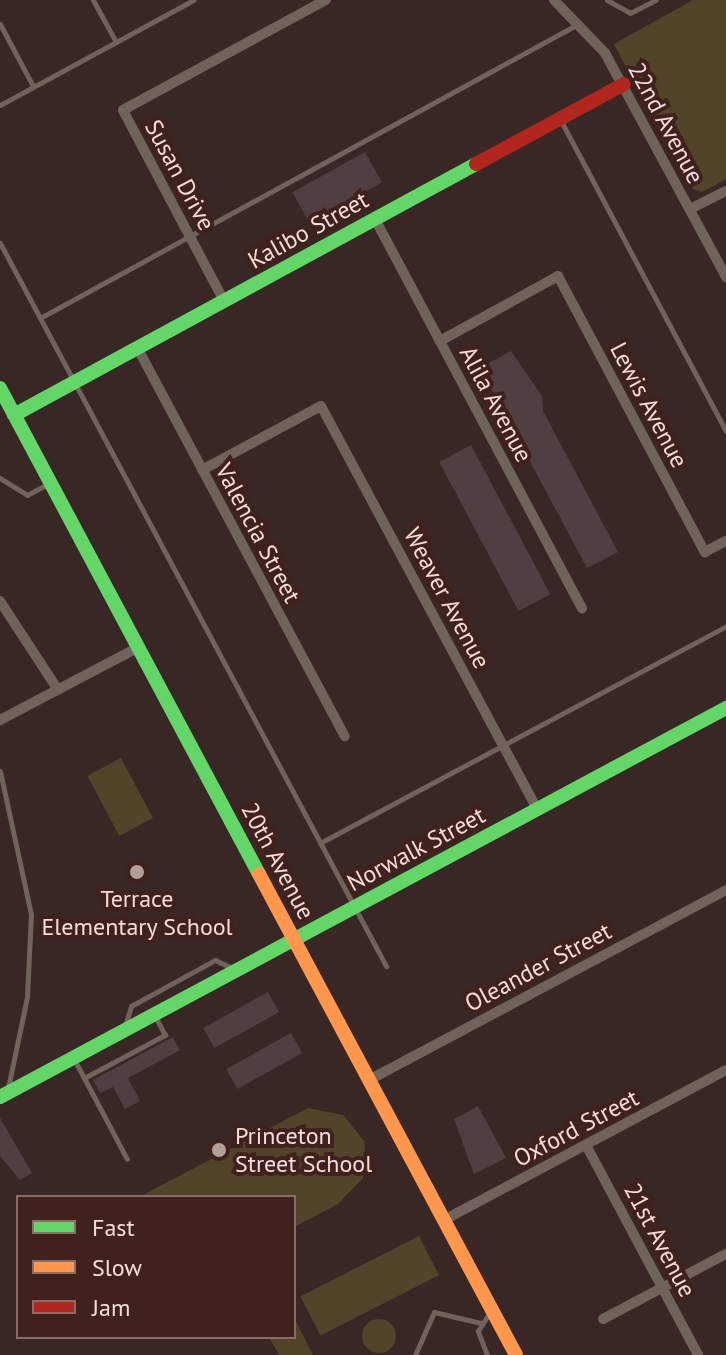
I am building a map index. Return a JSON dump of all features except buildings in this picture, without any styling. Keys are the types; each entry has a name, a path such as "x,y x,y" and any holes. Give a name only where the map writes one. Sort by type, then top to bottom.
{"street":[{"name":"Susan Drive","path":"224,301 123,110 326,0"},
{"name":"22nd Avenue","path":"554,0 579,23 624,84 726,277"},
{"name":"Kalibo Street","path":"14,415 624,84"},
{"path":"690,209 726,191"},
{"name":"Alila Avenue","path":"375,219 582,608"},
{"name":"Lewis Avenue","path":"440,341 558,276 705,552 726,541"},
{"name":"Valencia Street","path":"138,349 345,736"},
{"name":"20th Avenue","path":"0,388 516,1355"},
{"name":"Weaver Avenue","path":"202,470 321,406 537,809"},
{"path":"0,601 58,690"},
{"path":"0,720 139,647"},
{"name":"Norwalk Street","path":"3,1095 726,708"},
{"name":"Oleander Street","path":"369,1080 726,890"},
{"name":"Oxford Street","path":"444,1220 726,1070"},
{"name":"21st Avenue","path":"586,1145 698,1355"},
{"path":"603,1319 726,1254"}],"lane":[{"path":"93,0 116,42"},
{"path":"0,105 191,0"},
{"path":"607,0 630,13 656,0"},
{"path":"40,318 579,23"},
{"path":"0,24 34,87"},
{"path":"560,119 726,431"},
{"path":"0,243 386,966"},
{"path":"0,478 27,495 50,482"},
{"path":"320,843 726,626"},
{"path":"0,771 31,914 27,997 3,1095"},
{"path":"123,1032 131,1006 215,960 239,971"},
{"path":"84,1078 165,1035 154,1015"},
{"path":"73,1058 127,1159"},
{"path":"487,1355 481,1323 491,1309"},
{"path":"415,1355 434,1312 481,1323"}],"shaded area":[{"path":"693,0 726,0 726,179 702,192 690,188 614,44"},
{"path":"121,758 153,818 119,836 87,776"},
{"path":"308,1108 343,1115 365,1142 363,1178 338,1204 296,1226 296,1195 143,1195"},
{"path":"419,1236 439,1275 320,1336 300,1296"},
{"path":"379,1319 391,1324 396,1336 391,1348 379,1353 367,1348 362,1336 367,1324"},
{"path":"296,1322 313,1355 279,1355 270,1339 296,1339"}],"traffic: fast":[{"path":"14,415 476,164"},
{"path":"0,388 259,874"},
{"path":"0,1097 726,708"}],"traffic: slow":[{"path":"259,874 516,1355"}],"traffic: jam":[{"path":"476,164 624,84"}],"place":[{"name":"Terrace Elementary School","path":"137,872"},
{"name":"Princeton Street School","path":"219,1150"}]}
